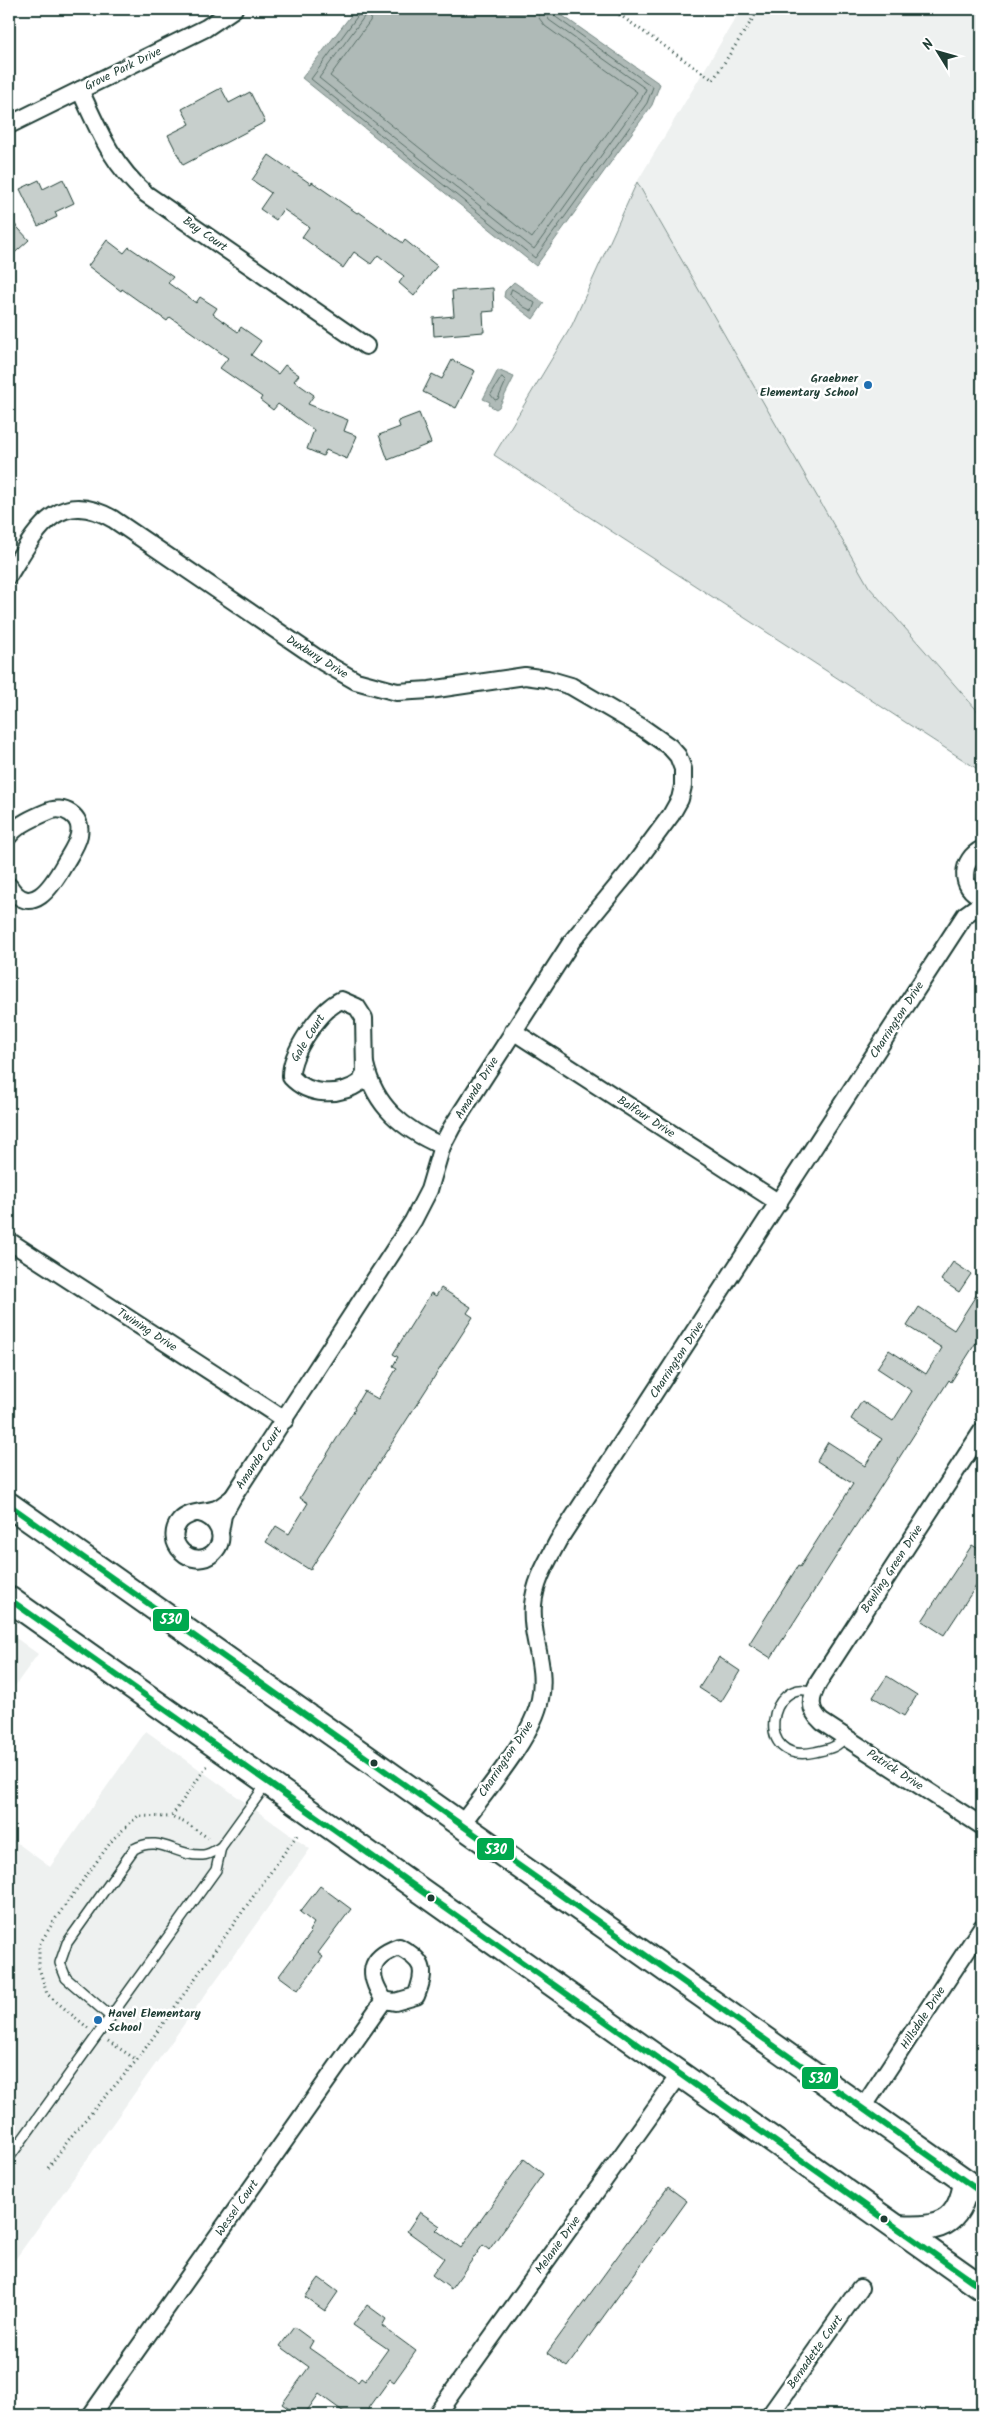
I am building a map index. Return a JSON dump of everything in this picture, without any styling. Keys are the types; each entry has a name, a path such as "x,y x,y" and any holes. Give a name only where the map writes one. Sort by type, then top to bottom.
{"main road":[{"path":"9,1505 974,2188 944,2224 920,2230 898,2228"},
{"path":"9,1599 982,2288"}],"street":[{"name":"Grove Park Drive","path":"9,125 206,28 234,9"},
{"name":"Bay Court","path":"80,90 110,152 130,179 146,194 366,346"},
{"name":"Duxbury Drive","path":"9,575 34,534 47,520 61,510 75,507 89,508 113,519 322,662 356,681 397,692 430,690 525,676 547,678 571,686 643,728 670,747 678,756 683,769"},
{"name":"Amanda Drive","path":"285,1420 413,1221 429,1190 442,1146 513,1030 572,941 631,869 671,815 680,800 683,786 683,769"},
{"path":"9,836 17,825 53,809 63,809 70,812 78,822 79,837 55,880 39,898 31,900 22,898 14,894 9,886"},
{"name":"Charrington Drive","path":"965,915 967,883 965,867 969,859 982,849"},
{"path":"967,883 971,890 982,897"},
{"name":"Charrington Drive","path":"461,1825 518,1745 531,1724 540,1702 543,1676 533,1605 539,1577 558,1541 965,915 982,904"},
{"name":"Gale Court","path":"375,1093 342,1090 313,1091 304,1089 291,1077 291,1066 314,1024 330,1005 341,1000 350,1002 362,1012 365,1063 369,1082 375,1093 385,1107 406,1127 418,1136 442,1146"},
{"name":"Balfour Drive","path":"513,1030 779,1203"},
{"name":"Gale Court","path":"342,1090 361,1082 365,1063"},
{"name":"Twining Drive","path":"9,1242 285,1420"},
{"name":"Amanda Court","path":"233,1497 218,1508 192,1513 179,1522 174,1536 180,1550 192,1558 207,1556 218,1546 223,1515 285,1420"},
{"name":"Bowling Green Drive","path":"812,1710 811,1700 813,1692 982,1431"},
{"path":"199,1513 213,1518 220,1532"},
{"name":"Patrick Drive","path":"812,1710 822,1722 982,1826"},
{"name":"Hillsdale Drive","path":"862,2109 982,1927"},
{"name":"Wessel Court","path":"91,2415 384,2000"},
{"name":"Melanie Drive","path":"436,2415 680,2074"},
{"name":"Bernadette Court","path":"770,2415 860,2288"}],"lane":[{"path":"813,1692 806,1690 798,1691 786,1697 777,1707 772,1719 774,1732 781,1744 792,1752 805,1754 833,1748 840,1744 845,1737"},
{"path":"9,2158 216,1870 221,1848 268,1782"},
{"path":"111,2017 66,1978 60,1963 67,1943 134,1849 143,1844 157,1842 177,1851 204,1855 221,1848"},
{"path":"9,2140 18,2145"}],"path":[{"path":"611,9 713,80 759,9"},
{"path":"212,1759 171,1817 186,1823 221,1848"},
{"path":"48,2168 73,2134 137,2060 297,1835"}],"shaded area":[{"name":"Graebner Elementary School","path":"741,9 982,9 982,716 869,587 637,182"},
{"path":"637,182 869,587 982,716 982,772 494,455 572,325"},
{"path":"9,1633 38,1654 9,1694"},
{"name":"Havel Elementary School","path":"146,1731 310,1849 9,2268 9,1837 50,1867"}],"water":[{"path":"356,9 553,9 660,84 652,105 536,266 302,78"},
{"path":"514,282 544,303 533,319 504,297 505,291"},
{"path":"498,370 514,377 499,407 496,409 489,405 490,402 483,399"}],"building":[{"path":"221,88 229,103 250,92 265,122 183,165 168,135 190,124 182,109"},
{"path":"269,155 311,184 312,182 357,213 359,212 403,243 405,240 437,266 414,296 399,283 404,276 378,255 371,264 354,252 343,268 302,237 309,227 283,209 276,220 260,209 271,193 252,180"},
{"path":"63,179 74,203 55,212 57,217 38,226 20,189 39,180 43,189"},
{"path":"9,218 29,240 9,258"},
{"path":"107,240 124,253 129,247 173,277 168,283 196,303 200,297 217,308 213,314 238,332 241,327 261,341 251,355 278,374 285,365 299,375 294,381 314,395 308,404 348,420 344,431 357,436 347,459 326,450 323,456 307,449 314,430 278,404 273,410 260,400 262,397 220,368 228,358 170,317 167,321 122,289 121,291 88,266"},
{"path":"493,288 494,311 483,312 484,332 434,336 433,318 454,316 452,291"},
{"path":"452,360 475,371 456,408 423,392 432,374 442,379"},
{"path":"419,413 431,443 388,460 379,435 400,427 398,421"},
{"path":"953,1262 971,1274 959,1292 941,1280"},
{"path":"982,1286 982,1333 951,1382 949,1380 771,1658 749,1644 853,1484 817,1461 828,1442 865,1466 882,1439 851,1419 862,1401 893,1421 912,1391 877,1368 889,1350 926,1374 942,1348 907,1326 919,1307 954,1330"},
{"path":"441,1288 471,1307 467,1313 473,1317 310,1570 266,1542 276,1526 289,1534 308,1503 300,1498 355,1409 364,1391 378,1399 397,1368 393,1366 398,1357 393,1354 431,1293 436,1296"},
{"path":"972,1545 982,1551 982,1577 944,1635 922,1621"},
{"path":"719,1657 740,1671 721,1702 699,1688"},
{"path":"887,1676 917,1695 904,1716 873,1697"},
{"path":"320,1886 351,1909 318,1953 323,1957 298,1990 279,1976 311,1933 309,1931 314,1923 300,1912"},
{"path":"524,2159 543,2174 489,2250 483,2245 451,2289 432,2275 444,2258 407,2231 420,2212 440,2226 436,2230 461,2248"},
{"path":"668,2187 687,2201 567,2367 547,2353"},
{"path":"319,2278 338,2292 325,2311 305,2297"},
{"path":"367,2305 386,2319 382,2326 416,2351 394,2382 390,2379 364,2415 348,2415 319,2394 304,2415 298,2415 282,2404 309,2367 280,2346 294,2327 313,2341 309,2348 358,2382 361,2378 365,2381 388,2349 353,2325"}],"transit line":[{"name":"530","path":"9,1505 982,2193"},
{"name":"530","path":"9,1599 982,2288"}],"place":[{"name":"Graebner Elementary School","path":"868,385"},
{"name":"Havel Elementary School","path":"98,2020"}]}
